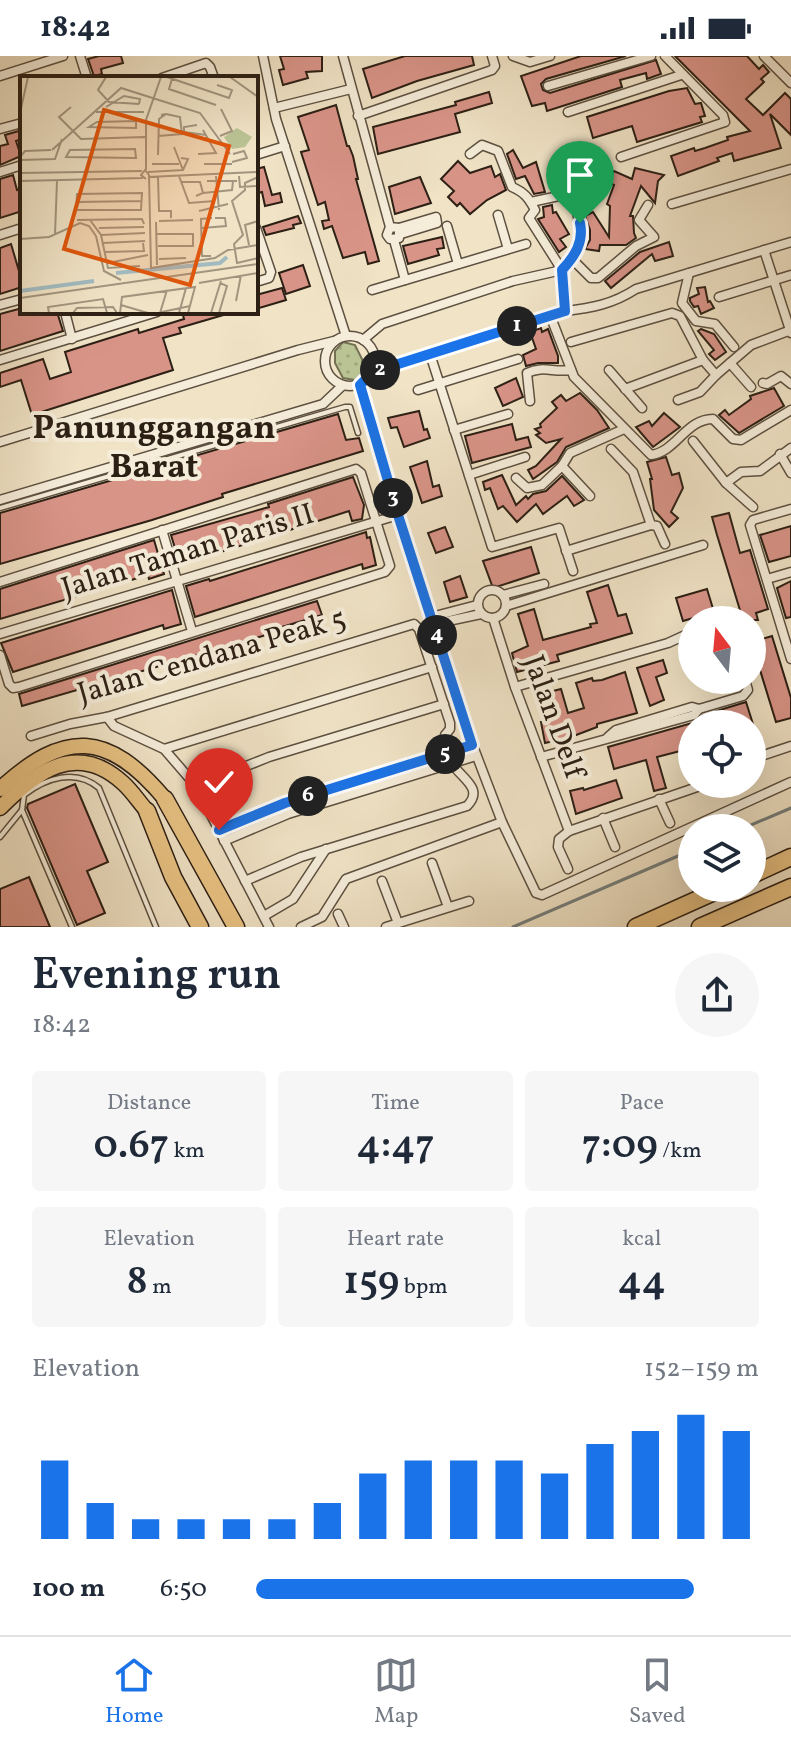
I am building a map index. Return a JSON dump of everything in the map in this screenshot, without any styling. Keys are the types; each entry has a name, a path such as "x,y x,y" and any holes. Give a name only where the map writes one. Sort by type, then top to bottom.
{"highway":[{"path":"165,799 236,927"},
{"path":"147,811 173,877 200,927"},
{"path":"766,869 791,857"},
{"path":"700,927 791,887"},
{"path":"636,927 692,902"},
{"path":"625,927 663,915"}],"main road":[{"path":"0,789 33,761 76,746 95,746 128,761 165,799"},
{"path":"0,808 38,774 61,764 80,763 110,773 147,811"}],"street":[{"path":"0,76 63,56"},
{"path":"80,56 86,76"},
{"path":"263,56 285,146 346,336"},
{"path":"343,56 358,116 396,232 405,280"},
{"path":"358,116 492,70 495,66 492,56"},
{"path":"513,56 530,62 550,56"},
{"path":"548,86 651,56"},
{"path":"621,157 725,122 723,115 665,56"},
{"path":"764,56 791,83"},
{"path":"168,76 206,63 213,76"},
{"path":"568,112 681,75"},
{"path":"274,108 351,89"},
{"path":"0,129 20,124"},
{"path":"470,154 482,145 498,151 512,187 522,190 531,202 535,210 529,218 562,270 565,311"},
{"path":"258,154 285,146"},
{"path":"0,172 20,166"},
{"path":"672,204 791,169"},
{"path":"363,340 382,324 513,281 562,270 572,259 582,235 574,196 568,194 531,202"},
{"path":"572,259 591,278 598,278 636,246 654,237 639,220 648,205"},
{"path":"498,215 508,249"},
{"path":"447,226 458,264"},
{"path":"0,235 20,229"},
{"path":"258,234 271,272 269,278 258,281"},
{"path":"334,341 325,357 325,369 342,386 360,385 373,372 550,315 618,301 636,289 791,242"},
{"path":"372,290 526,244"},
{"path":"678,400 700,392 751,345 791,331 764,250"},
{"path":"689,273 682,303 696,321 715,324 734,347"},
{"path":"719,297 791,275"},
{"path":"0,305 20,300"},
{"path":"571,342 672,313 680,316 703,360 716,375"},
{"path":"66,314 72,339"},
{"path":"0,360 151,314"},
{"path":"550,315 574,377 651,455 665,450 694,424 705,419 713,419 733,439 741,440 791,410"},
{"path":"0,442 346,336 363,340 375,354 373,372"},
{"path":"430,354 492,547 559,528 573,571"},
{"path":"418,390 518,359"},
{"path":"625,389 703,360"},
{"path":"730,363 751,387"},
{"path":"530,401 527,373 539,368 559,372 571,370"},
{"path":"609,370 642,408"},
{"path":"763,383 781,376 791,384"},
{"path":"360,385 394,516 433,620 472,745 502,822 533,889 542,895 791,782"},
{"path":"0,500 323,404 342,386"},
{"path":"454,430 508,414"},
{"path":"516,478 527,488 539,487 562,466 570,453 624,429"},
{"path":"693,441 726,483 753,507"},
{"path":"726,483 741,472 760,471 791,448"},
{"path":"611,449 633,472 651,525"},
{"path":"780,454 791,473"},
{"path":"469,475 525,457"},
{"path":"562,466 590,496"},
{"path":"0,582 356,469 361,473 390,566 385,572 13,688 0,655"},
{"path":"791,509 751,523 787,633 791,659"},
{"name":"Jalan Taman Paris II","path":"0,634 394,516"},
{"path":"566,551 651,525 657,526 665,544"},
{"path":"162,530 192,631"},
{"path":"506,606 703,545"},
{"path":"767,579 791,572"},
{"path":"503,595 544,584"},
{"path":"433,620 479,610 493,618 502,615 506,606 503,595 496,590 487,591 480,596 479,610"},
{"name":"Jalan Delf","path":"493,618 515,687 569,831"},
{"name":"Jalan Cendana Peak 5","path":"31,736 107,717 407,624 414,624 419,629 432,667"},
{"path":"515,687 678,638"},
{"path":"164,749 432,667 450,723 445,735 446,753"},
{"path":"541,757 608,737 616,730 746,694"},
{"path":"196,786 269,757 444,704"},
{"path":"107,717 114,726 164,749 196,786 269,927"},
{"path":"219,830 310,795 472,745"},
{"path":"766,754 791,746"},
{"path":"224,841 288,814 476,756"},
{"path":"245,881 326,849 467,806 474,792 469,779 456,771 452,763"},
{"path":"356,781 359,792"},
{"path":"568,869 558,847 559,839 569,831 678,793"},
{"path":"310,795 313,806"},
{"path":"659,799 670,823"},
{"path":"603,818 615,847"},
{"path":"301,927 322,917 344,880 502,822"},
{"path":"264,916 293,899 326,849"},
{"path":"432,863 448,907"},
{"path":"382,881 398,923"},
{"path":"386,927 469,901"},
{"path":"338,914 344,927"}],"lane":[{"path":"316,416 331,398"},
{"path":"0,508 345,407 350,407 358,433"},
{"path":"72,927 22,810 24,795 49,780 77,777 90,780 99,788 156,927"},
{"path":"0,837 22,810"}],"green space":[{"path":"343,342 355,345 362,359 364,371 355,380 343,378 335,363 335,351"}],"building":[{"path":"121,56 123,63 101,69 102,74 94,76 88,59"},
{"path":"280,56 322,56 322,71 306,72 308,78 283,85 279,70 284,69"},
{"path":"405,56 472,56 474,65 372,98 363,69"},
{"path":"581,56 626,56 546,79 541,84 543,90 550,93 656,60 661,74 647,79 646,73 620,80 622,87 547,111 545,103 532,106 521,76"},
{"path":"675,56 747,56 759,69 763,65 769,72 761,79 764,82 746,99 763,115 785,93 791,99 791,135 770,114 781,148 734,161 732,153 678,176 671,156 694,148 695,151 705,148 728,140 727,137 750,131"},
{"path":"687,88 695,104 701,103 705,116 700,117 702,122 637,142 632,126 593,138 587,117"},
{"path":"489,92 492,103 455,114 460,132 378,154 373,127 456,105 455,102"},
{"path":"336,105 347,146 353,156 356,179 379,261 368,264 365,252 343,258 332,226 324,229 322,221 329,220 325,202 318,205 301,152 309,150 298,117"},
{"path":"20,131 20,140 16,141 20,156 0,165 0,146 8,144 5,135"},
{"path":"513,150 523,168 536,162 545,192 534,194 525,176 516,179 507,154"},
{"path":"458,161 470,173 491,166 495,177 500,174 506,190 470,214 460,203 457,206 448,197 454,191 441,179"},
{"path":"264,167 272,195 280,193 282,202 265,206 262,192 258,193 258,168"},
{"path":"635,168 664,175 658,181 655,203 641,186 630,216 633,216 636,238 626,245 600,245 599,251 585,249 590,240 590,230 585,216 593,212 609,237 610,206 607,204 614,185 608,182 614,171 632,179"},
{"path":"13,175 17,190 20,189 20,212 0,218 0,179"},
{"path":"420,177 431,203 395,214 389,187"},
{"path":"552,205 553,213 556,212 569,234 560,239 566,247 559,252 538,219 544,217 543,207"},
{"path":"298,216 301,223 293,225 294,228 266,235 263,227"},
{"path":"442,237 444,248 437,249 439,255 408,264 403,246"},
{"path":"669,242 673,256 655,261 652,254 611,288 605,281 640,252"},
{"path":"11,244 20,271 20,288 0,294 0,248"},
{"path":"303,265 310,286 286,294 279,273"},
{"path":"705,287 708,302 714,308 701,314 690,298 699,294 697,288"},
{"path":"282,288 286,300 258,308 258,294"},
{"path":"20,309 20,314 58,314 63,331 0,351 0,314"},
{"path":"227,314 179,328 181,333 163,338 173,370 32,415 21,380 0,387 0,373 43,359 50,379 71,372 65,352 138,329 139,333 184,319 183,315"},
{"path":"541,328 542,332 548,329 558,363 526,366 523,355 536,349 530,332"},
{"path":"701,329 714,334 726,352 715,360 709,354 714,350 698,331"},
{"path":"516,378 523,397 503,406 495,388"},
{"path":"774,388 784,406 739,433 719,415 725,410 729,415 751,399 750,396"},
{"path":"580,393 609,428 566,447 557,462 533,479 528,470 536,466 561,439 546,443 536,435 540,433 535,429 541,427 540,424 557,408 552,402 561,395 566,401"},
{"path":"419,411 424,430 427,429 430,438 404,447 397,427 391,428 388,418"},
{"path":"664,413 680,427 653,447 636,427 649,421 652,426"},
{"path":"338,414 346,440 359,438 363,451 222,494 223,497 152,520 0,564 0,513"},
{"path":"512,424 516,440 528,437 531,447 472,463 465,436"},
{"path":"666,457 672,475 679,473 683,488 671,512 678,518 669,527 654,510 652,479 647,462"},
{"path":"427,461 433,487 439,485 442,496 422,503 410,467"},
{"path":"502,475 516,505 526,496 528,499 533,494 546,491 562,476 584,500 574,506 567,496 543,514 536,504 517,522 503,506 498,509 490,488 485,490 483,482"},
{"path":"353,477 364,505 362,519 352,521 349,511 180,565 171,535 269,507 268,504"},
{"path":"729,513 740,553 750,550 768,609 766,606 739,606 712,517"},
{"path":"791,526 791,556 769,562 760,535"},
{"path":"445,527 453,547 436,553 428,533"},
{"path":"366,532 376,565 363,569 362,564 195,617 186,586"},
{"path":"154,540 164,574 149,579 148,575 0,619 0,589"},
{"path":"531,547 539,573 493,588 483,561"},
{"path":"460,576 467,597 450,602 444,582"},
{"path":"791,581 791,617 786,618 777,588"},
{"path":"608,585 618,616 626,614 632,633 557,655 559,661 517,672 512,653 528,646 518,614 534,609 543,640 591,627 590,624 597,623 587,592"},
{"path":"707,589 712,606 678,606 676,598"},
{"path":"172,590 181,624 164,629 163,625 13,672 1,643"},
{"path":"317,601 322,615 272,630 273,633 22,706 19,694"},
{"path":"772,636 791,698 791,718 776,722 766,690 766,638"},
{"path":"663,660 667,673 656,677 664,700 650,706 637,668"},
{"path":"625,672 637,713 545,743 541,722 544,722 536,688 547,685 549,692 561,689 568,713 584,708 576,683 592,678 593,681 602,680"},
{"path":"746,702 749,710 720,710"},
{"path":"678,727 678,752 657,757 666,788 654,791 646,760 614,769 608,747"},
{"path":"616,780 622,798 576,814 570,791"},
{"path":"75,784 108,862 87,871 105,913 77,925 27,808 28,804"},
{"path":"29,877 50,927 0,927 0,889"}],"waterway":[{"path":"766,819 791,808"},
{"path":"513,927 678,856"}],"district":[{"name":"Panunggangan Barat","path":"154,448"}],"route":[{"path":"219,830 285,803 472,745 360,385 373,372 565,311 562,270 572,259 582,238 580,223"}]}
